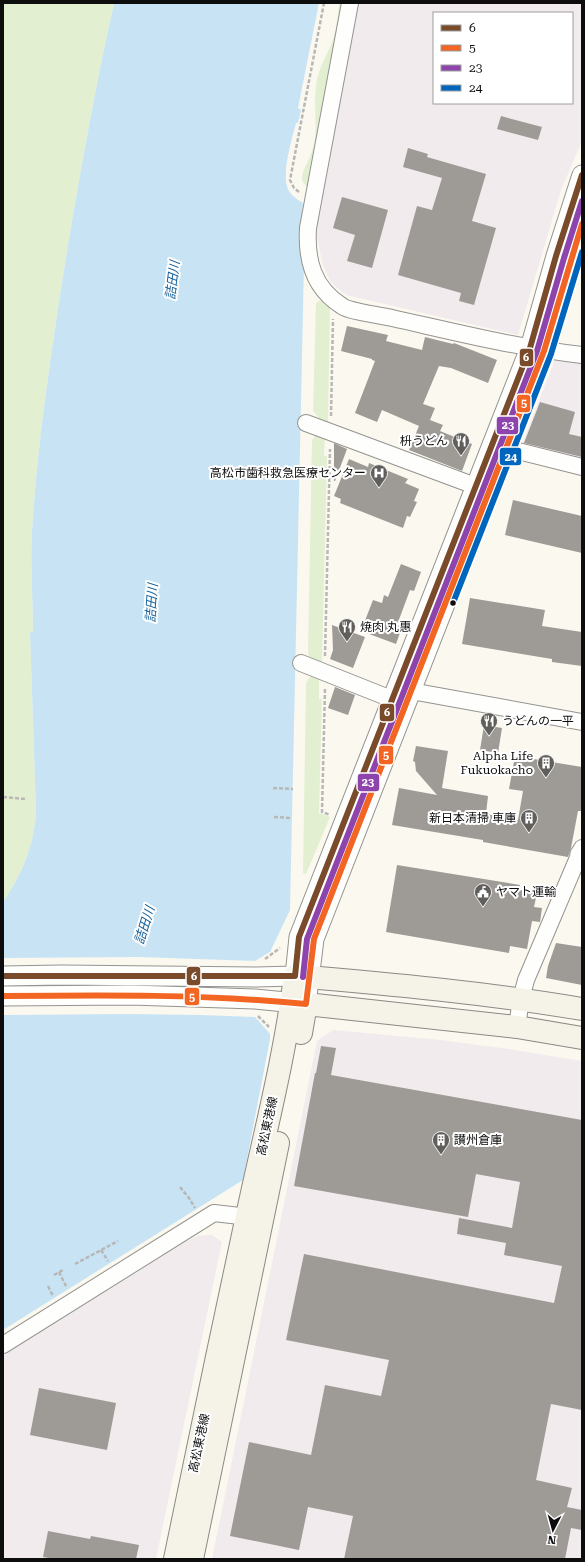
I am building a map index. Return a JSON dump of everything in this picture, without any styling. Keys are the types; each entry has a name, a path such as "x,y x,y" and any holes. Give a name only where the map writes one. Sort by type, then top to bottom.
{"main road":[{"path":"295,977 376,983 521,999 582,1009"},
{"name":"高松東港線","path":"192,1559 255,1218 267,1125 292,1003 295,977"},
{"path":"292,1003 517,1027 582,1038"},
{"name":"高松東港線","path":"175,1559 255,1218"}],"street":[{"path":"350,3 307,244 310,265 319,285 343,307 537,349 582,355"},
{"path":"482,489 506,448 537,349 556,256 582,175"},
{"path":"3,976 62,975 295,977 314,939 403,698 446,600 482,489 537,349 582,224"},
{"path":"306,423 331,431 482,489"},
{"path":"506,448 582,467"},
{"path":"301,663 325,674 403,698 582,722"},
{"path":"517,1027 521,999 526,980 581,853"},
{"path":"3,996 139,995 254,999 292,1003"},
{"path":"3,1345 214,1213 255,1218"}],"path":[{"path":"314,200 294,188 290,180 324,3"},
{"path":"333,298 322,812 333,817"},
{"path":"273,788 292,789"},
{"path":"3,797 25,799"},
{"path":"274,817 292,818"},
{"path":"180,1187 196,1210"},
{"path":"75,1264 118,1242"},
{"path":"101,1250 110,1264"},
{"path":"54,1275 63,1270"},
{"path":"59,1272 68,1290"},
{"path":"48,1286 54,1298"}],"shaded area":[{"path":"356,3 582,3 582,141 561,190 518,335 346,295 330,281 323,266 316,232"},
{"path":"556,357 582,361 582,461 521,447"},
{"path":"333,1030 441,1040 582,1061 582,1559 212,1559 317,1041"},
{"path":"212,1235 222,1242 156,1559 3,1559 3,1356 185,1241 198,1236"}],"green space":[{"path":"3,3 114,3 80,173 49,372 37,468 31,544 33,631 30,632 36,812 35,824 26,859 16,881 3,902"},
{"path":"339,3 345,3 311,189 306,186 302,180 302,176 315,140 315,95 317,79 321,66 333,40"},
{"path":"323,301 330,305 328,422 319,418 313,411 316,303"},
{"path":"317,434 325,434 324,456 327,456 322,662 318,663 310,658 308,654 312,440"},
{"path":"314,675 319,676 319,699 322,699 319,813 330,817 306,874 303,873 306,683 309,678"}],"water":[{"name":"詰田川","path":"114,3 319,3 298,108 301,110 298,123 296,123 286,167 289,191 303,203 301,227 304,264 290,910 271,950 270,1039 243,1180 3,1330 3,902 16,881 26,859 33,836 36,812 30,632 33,631 31,557 34,500 44,404 74,207"}],"pier":[{"path":"273,950 272,1036 255,1017 128,1014 3,1015 3,958 139,957 255,961"}],"building":[{"path":"501,116 542,127 538,140 497,129"},
{"path":"408,148 428,154 427,157 486,174 472,221 496,228 474,305 459,301 461,293 398,275 417,206 432,210 442,178 403,167"},
{"path":"342,197 388,210 372,268 347,261 355,235 333,228"},
{"path":"347,326 388,335 386,341 422,350 425,337 454,343 497,360 488,383 451,368 439,366 423,404 435,408 430,420 443,425 440,431 472,444 462,471 409,450 419,426 382,410 377,422 355,413 375,361 341,351"},
{"path":"540,402 575,412 569,434 582,437 582,457 524,443"},
{"path":"334,443 347,449 335,481 334,481"},
{"path":"349,459 368,467 369,463 408,479 405,483 419,489 414,501 417,502 410,517 407,516 403,528 340,503 341,499 334,496"},
{"path":"513,500 582,516 582,553 505,535"},
{"path":"401,564 421,572 414,591 410,590 397,625 402,627 396,644 361,631 373,600 382,603 384,595 388,597"},
{"path":"470,598 545,610 542,626 582,632 582,666 552,662 552,659 462,644"},
{"path":"332,625 365,637 353,668 330,659 333,650"},
{"path":"335,687 355,695 348,715 328,708"},
{"path":"484,725 502,728 498,753 480,750"},
{"path":"416,746 448,751 442,788 488,796 486,814 518,820 523,791 509,789 515,756 582,767 582,811 578,811 568,857 483,842 483,840 392,825 399,788 437,795 416,771 415,762 413,761"},
{"path":"397,865 520,885 519,890 537,893 534,907 542,908 540,922 532,921 527,949 510,946 509,953 386,932"},
{"path":"556,943 582,947 582,985 546,978 548,966"},
{"path":"321,1046 336,1048 331,1075 582,1120 582,1410 551,1404 536,1480 572,1488 567,1507 582,1510 582,1530 571,1528 565,1559 344,1559 353,1516 308,1507 299,1550 230,1536 249,1442 311,1455 325,1385 381,1396 389,1360 286,1340 304,1254 554,1303 562,1266 504,1255 506,1243 457,1234 459,1218 512,1228 520,1182 476,1174 468,1217 294,1186"},
{"path":"39,1388 116,1403 107,1450 30,1435"},
{"path":"48,1531 90,1539 91,1536 139,1545 136,1559 55,1559 43,1557"}],"transit line":[{"name":"6","path":"3,976 295,976 299,937 530,348 556,256 582,175"},
{"name":"23","path":"303,977 307,939 537,351 582,201"},
{"name":"5","path":"3,996 117,995 230,998 306,1004 314,939 544,351 582,224"},
{"name":"24","path":"453,603 551,354 582,252"}],"place":[{"name":"枡うどん","path":"461,456"},
{"name":"高松市歯科救急医療センター","path":"379,488"},
{"name":"焼肉 丸惠","path":"347,642"},
{"name":"うどんの一平","path":"489,736"},
{"name":"Alpha Life Fukuokacho","path":"546,778"},
{"name":"新日本清掃 車庫","path":"529,833"},
{"name":"ヤマト運輸","path":"483,907"},
{"name":"讃州倉庫","path":"441,1155"}]}
